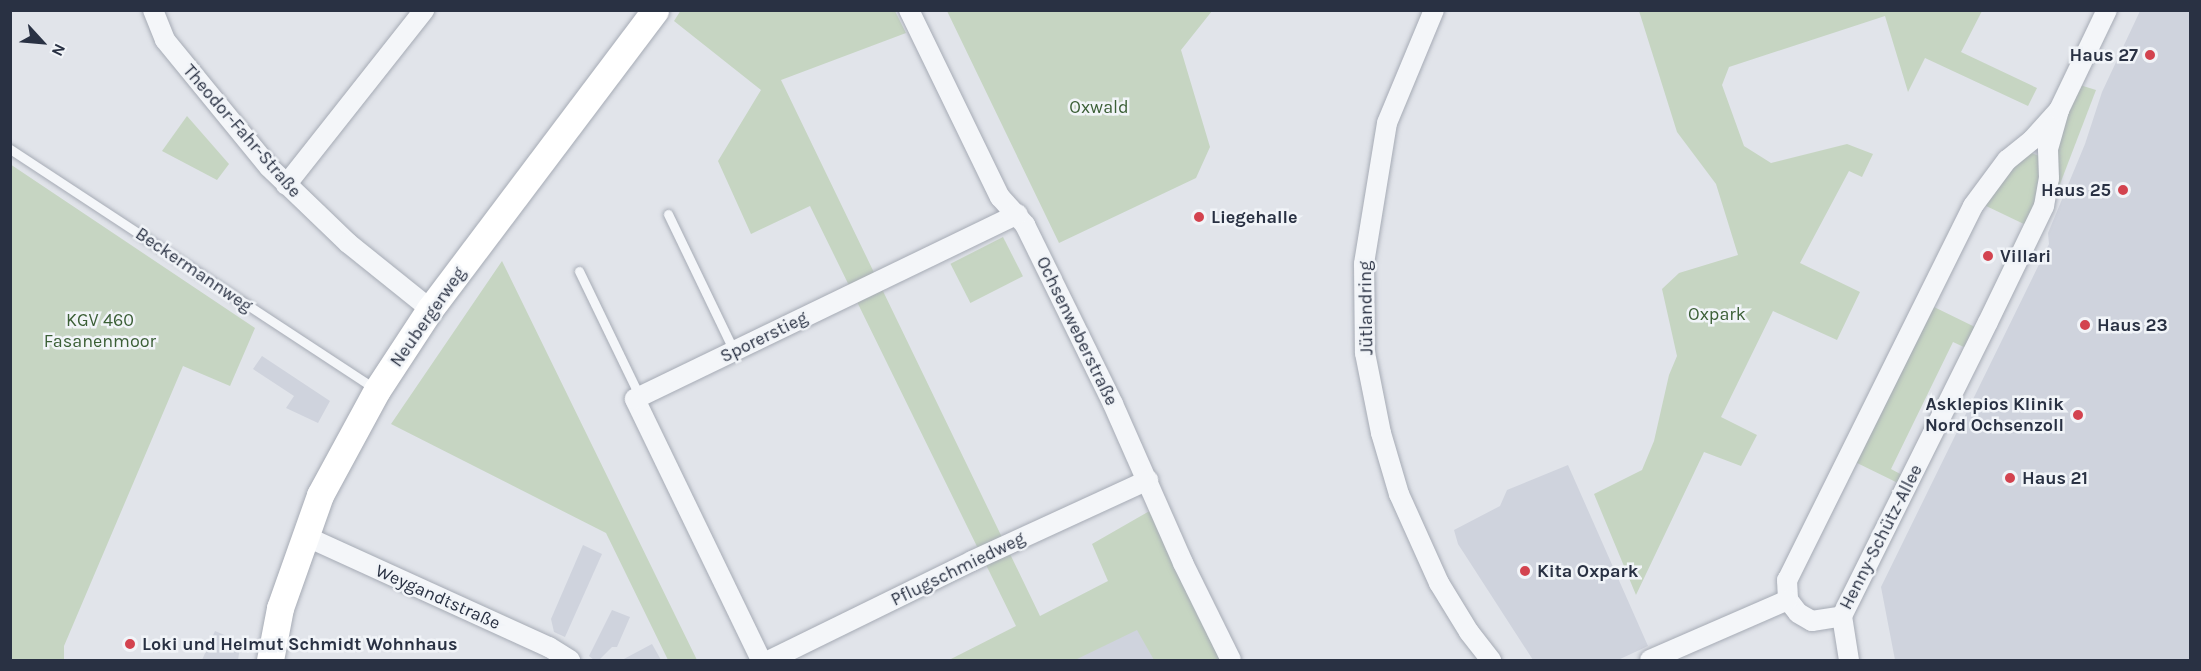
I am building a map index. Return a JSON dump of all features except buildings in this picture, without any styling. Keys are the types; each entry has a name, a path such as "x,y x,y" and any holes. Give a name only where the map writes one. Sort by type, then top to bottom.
{"street":[{"name":"Theodor-Fahr-Straße","path":"153,10 165,40 232,124 286,185 348,243 430,309"},
{"path":"286,185 424,10"},
{"name":"Neubergerweg","path":"270,660 280,608 305,536 337,461 377,390 430,309 655,10"},
{"name":"Ochsenweberstraße","path":"909,10 1000,197 1018,214 1148,480 1183,564 1231,660"},
{"name":"Jütlandring","path":"1434,10 1387,123 1364,264 1365,353 1381,433 1400,494 1439,583 1469,632 1491,660"},
{"name":"Henny-Schütz-Allee","path":"2060,110 2032,140 2007,160 1973,206 1787,580 1788,600 1798,613 1812,621 1842,616 2044,206 2049,178 2048,149 2060,110 2107,10"},
{"name":"Sporerstieg","path":"640,397 1018,214"},
{"path":"640,397 635,399 697,523 761,660"},
{"name":"Pflugschmiedweg","path":"770,660 972,561 1148,480"},
{"name":"Weygandtstraße","path":"305,536 549,647 570,660"},
{"path":"1650,660 1788,600"},
{"path":"1842,616 1850,660"}],"lane":[{"name":"Beckermannweg","path":"10,149 377,390"},
{"path":"668,214 734,351"},
{"path":"579,271 640,397"}],"shaded area":[{"name":"Asklepios Klinik Nord Ochsenzoll","path":"2140,11 2190,11 2190,660 1895,660 1881,587 2049,244 2048,233 2085,144 2102,92"},
{"path":"262,356 330,401 318,423 286,408 294,396 253,369"},
{"path":"1568,465 1648,646 1618,660 1533,660 1458,544 1454,530 1500,506 1507,490"},
{"path":"583,545 602,554 565,637 554,632 551,619"},
{"path":"1103,601 1219,660 1062,660"},
{"path":"612,610 630,617 617,647 612,647 599,660 594,660 589,656"},
{"path":"215,631 241,642 238,660 202,660"},
{"path":"652,644 661,660 622,660"}],"green space":[{"path":"681,10 895,11 906,33 781,80 1040,616 1108,581 1092,544 1153,509 1226,660 1154,660 1137,630 1075,660 949,660 1016,626 810,206 751,234 718,161 761,90 674,21"},
{"name":"Oxwald","path":"947,11 1212,11 1181,50 1210,147 1196,178 1059,243"},
{"name":"Oxpark","path":"1639,11 1982,11 1961,52 2037,88 2028,106 1925,58 1908,92 1885,16 1729,67 1722,85 1744,146 1771,163 1847,144 1873,154 1862,177 1849,171 1800,263 1860,292 1837,340 1773,311 1721,417 1757,435 1741,466 1704,452 1636,595 1594,494 1642,470 1654,441 1669,375 1677,356 1662,289 1679,273 1738,255 1716,184 1677,132"},
{"path":"2080,85 2096,90 2052,205 2058,139 2065,117"},
{"path":"187,116 229,164 217,180 162,151"},
{"path":"2029,152 2042,157 2039,200 2028,226 1982,204 1997,180"},
{"name":"KGV 460 Fasanenmoor","path":"10,164 255,328 230,386 183,366 64,646 64,660 11,660"},
{"path":"1003,237 1023,276 970,303 950,264"},
{"path":"502,261 697,660 668,660 606,533 391,424"},
{"path":"1932,306 1977,328 1966,348 1953,342 1891,469 1904,476 1900,484 1853,461"}],"place":[{"name":"Haus 27","path":"2150,55"},
{"name":"Haus 25","path":"2123,190"},
{"name":"Liegehalle","path":"1199,217"},
{"name":"Villari","path":"1988,256"},
{"name":"Haus 23","path":"2085,325"},
{"name":"Asklepios Klinik Nord Ochsenzoll","path":"2078,415"},
{"name":"Haus 21","path":"2010,478"},
{"name":"Kita Oxpark","path":"1525,571"},
{"name":"Loki und Helmut Schmidt Wohnhaus","path":"130,644"}]}
